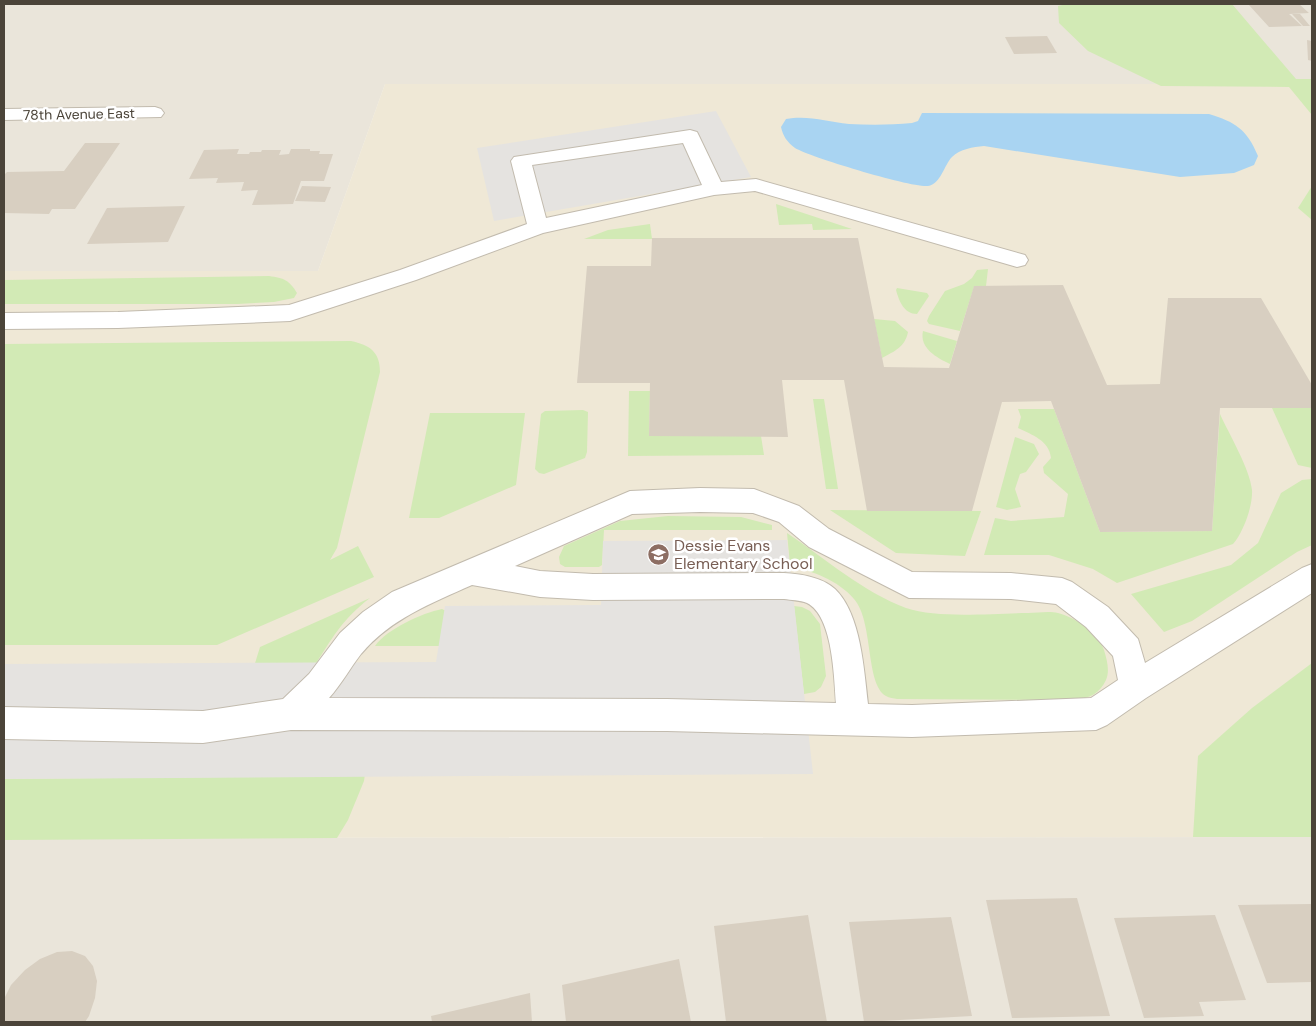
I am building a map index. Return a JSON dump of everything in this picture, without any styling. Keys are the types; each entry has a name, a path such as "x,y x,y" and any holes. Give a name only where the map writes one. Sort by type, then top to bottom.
{"street":[{"name":"78th Avenue East","path":"4,114 155,113"},
{"path":"538,227 521,161 690,136 714,189"},
{"path":"4,321 118,320 290,313 408,275 538,227 714,189 756,185 1017,260"},
{"path":"291,714 320,685 350,643 374,622 402,602 630,503 700,500 754,501 789,514 820,538 909,584 1011,586 1062,591 1097,617 1127,649 1135,687"},
{"path":"472,572 540,584 593,587 784,586 808,588 825,598 834,609 841,627 854,720"},
{"path":"4,723 203,727 291,714 657,715 912,721 1096,714 1135,687 1312,576"}],"shaded area":[{"path":"4,4 1312,4 1312,104 385,84 318,271 4,271"},
{"name":"Dessie Evans Elementary School","path":"385,84 1296,84 1312,104 1312,837 4,838 4,271 318,271"},
{"path":"716,111 751,177 494,221 477,148"},
{"path":"787,540 813,774 4,779 4,664 436,662 445,606 601,605 603,541"},
{"path":"1312,837 1312,1022 4,1022 4,838"}],"green space":[{"path":"1067,4 1232,4 1296,79 1312,79 1312,115 1289,87 1161,86 1088,51 1059,23 1058,6"},
{"path":"1312,186 1312,220 1298,208"},
{"path":"776,204 852,229 813,230 812,224 779,225"},
{"path":"650,224 652,239 584,239 608,230"},
{"path":"988,269 986,286 974,287 960,331 929,324 927,321 929,316 945,291 964,284 972,278 977,270"},
{"path":"269,276 289,282 297,293 294,298 274,302 237,304 4,304 4,280"},
{"path":"897,288 927,293 929,296 917,314 912,313 903,306 897,294"},
{"path":"874,319 895,321 908,332 902,345 882,358"},
{"path":"923,331 957,341 950,364 930,352 922,337"},
{"path":"351,341 373,350 380,365 380,372 337,548 330,560 358,546 374,577 217,645 4,645 4,344"},
{"path":"629,391 650,391 649,436 761,436 764,455 628,456"},
{"path":"813,399 824,399 838,489 826,489"},
{"path":"1272,408 1312,408 1312,468 1298,465"},
{"path":"1018,409 1054,409 1100,532 1212,531 1220,414 1243,462 1252,490 1247,519 1237,539 1233,544 1117,583 1093,569 1049,555 984,555 995,518 1011,521 1064,517 1068,494 1044,473 1043,467 1051,458 1050,452 1039,439 1018,428 1021,417"},
{"path":"583,410 588,412 587,452 585,458 544,474 539,473 535,469 541,414 545,411"},
{"path":"430,413 525,413 516,485 439,518 409,518"},
{"path":"1015,437 1034,444 1039,454 1026,472 1020,474 1015,489 1021,507 1007,510 996,507"},
{"path":"1312,479 1312,545 1297,552 1192,621 1164,632 1131,594 1231,565 1258,543 1281,493 1302,480"},
{"path":"830,510 981,511 965,556 896,553"},
{"path":"668,516 741,517 772,525 772,530 604,530 602,565 599,567 565,567 560,564 559,557 564,546 620,521"},
{"path":"787,533 860,584 906,608 950,614 1051,612 1072,618 1092,632 1101,643 1108,665 1106,680 1094,694 1076,700 897,699 887,697 879,689 875,679 864,622 860,609 854,599 848,592 833,582 790,565"},
{"path":"370,598 344,622 313,668 247,689 260,647"},
{"path":"794,606 810,611 820,624 826,676 821,687 815,692 804,694"},
{"path":"442,609 446,611 785,646 375,646 396,628 425,614"},
{"path":"1312,663 1312,837 1193,837 1198,756 1252,708"},
{"path":"369,746 364,781 348,820 337,838 4,840 4,779 227,777"}],"water":[{"path":"922,113 1209,114 1226,120 1245,133 1258,156 1254,165 1234,173 1180,177 984,146 967,149 955,154 949,160 936,182 928,186 903,182 839,165 804,152 795,148 790,143 784,136 781,127 786,119 794,118 810,118 849,124 912,123 918,121"}],"building":[{"path":"1248,4 1299,4 1309,13 1289,14 1302,26 1269,27"},
{"path":"1292,14 1300,14 1310,26 1303,26"},
{"path":"1047,36 1057,53 1014,54 1005,37"},
{"path":"1307,40 1312,41 1312,61 1308,60"},
{"path":"85,143 120,143 75,209 52,209 49,214 4,213 4,175 7,172 64,171"},
{"path":"239,149 237,154 249,154 250,152 261,152 262,150 281,150 279,155 289,154 291,149 310,149 310,151 320,151 319,154 333,154 324,181 301,181 293,204 252,205 258,190 241,191 244,182 216,183 218,178 189,179 204,150"},
{"path":"302,186 331,187 325,202 295,201"},
{"path":"185,206 168,242 87,244 107,208"},
{"path":"652,238 858,238 884,367 949,368 974,286 1063,285 1107,385 1160,384 1168,298 1261,298 1312,385 1312,408 1220,408 1212,531 1100,532 1051,401 1002,402 972,511 867,511 844,380 782,380 788,437 649,436 650,383 577,383 587,266 651,266"},
{"path":"1077,898 1110,1016 1012,1018 986,900"},
{"path":"1312,904 1312,982 1267,983 1238,905"},
{"path":"808,915 827,1022 726,1022 714,926"},
{"path":"1215,915 1246,1000 1199,1002 1204,1016 1144,1018 1114,918"},
{"path":"951,917 972,1016 864,1022 849,922"},
{"path":"72,951 85,956 93,966 97,981 95,998 85,1022 4,1022 4,999 11,985 25,970 40,959 57,952"},
{"path":"679,959 691,1022 566,1022 562,985"},
{"path":"530,993 532,1022 432,1022 431,1016"}],"place":[{"name":"Dessie Evans Elementary School","path":"658,554"}]}
